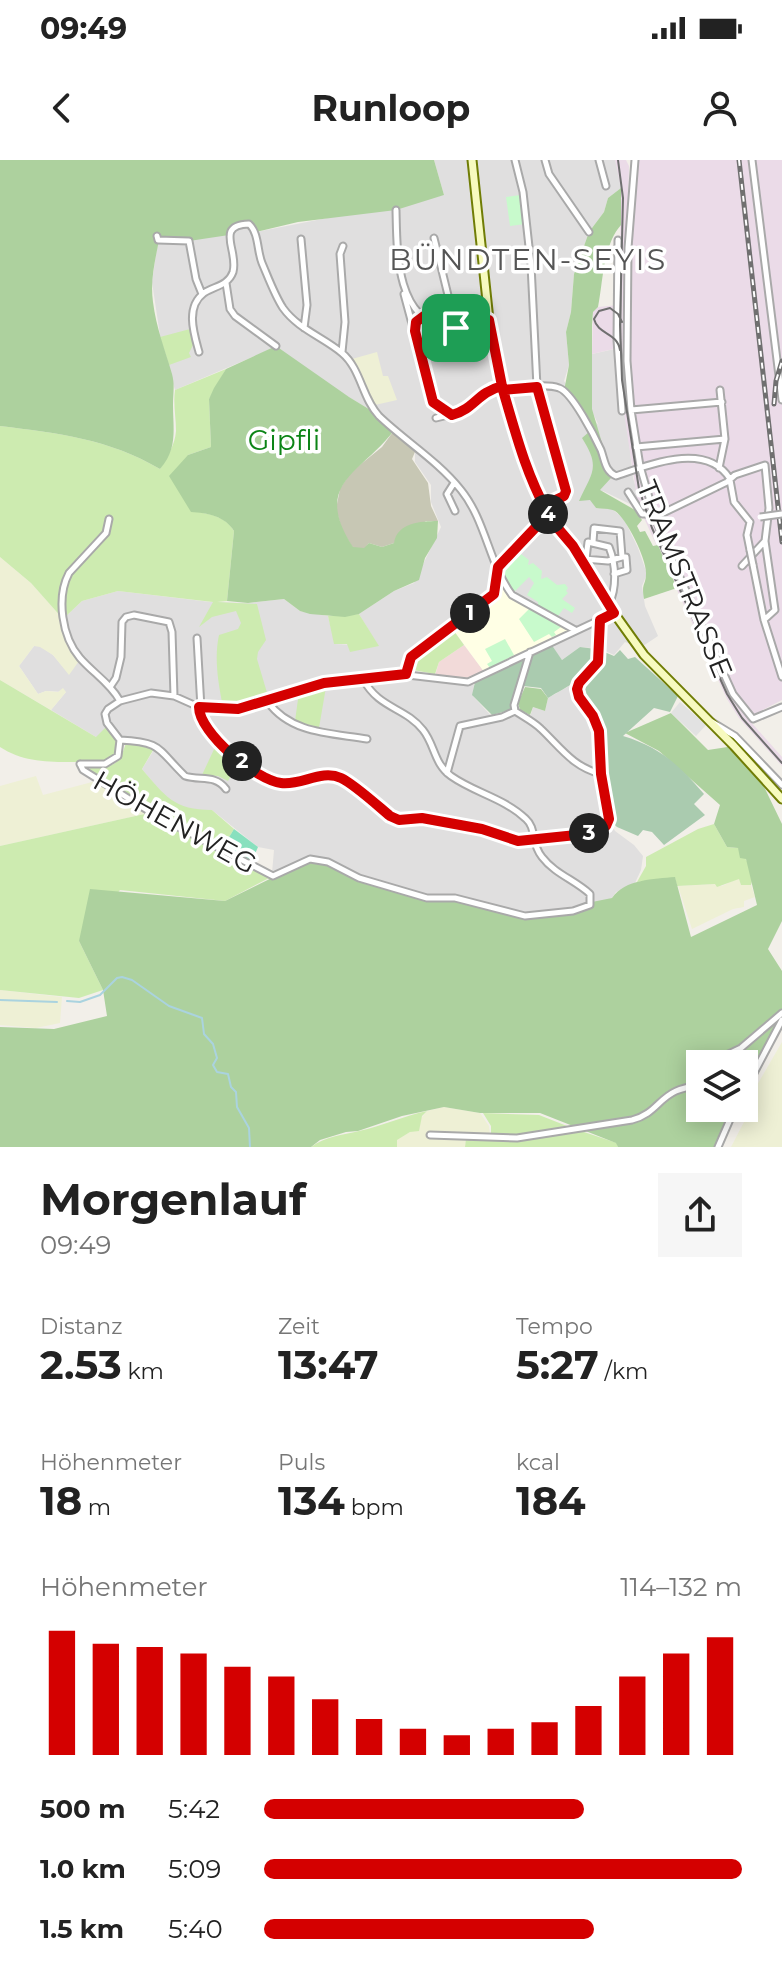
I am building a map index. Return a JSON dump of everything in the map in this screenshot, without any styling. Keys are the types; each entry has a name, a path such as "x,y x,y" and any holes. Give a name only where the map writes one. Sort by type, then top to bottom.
{"main road":[{"path":"472,160 489,320 502,388 524,463 543,506 583,560 614,613 644,655 782,799"}],"street":[{"path":"515,160 524,201 532,278 537,387 566,491 564,496 543,506"},
{"path":"545,160 549,174 589,232"},
{"path":"599,160 606,186"},
{"name":"TRAMSTRASSE","path":"635,160 627,312 631,410 640,469 654,515 726,680 742,709 750,718 756,719 782,707"},
{"path":"752,160 782,400"},
{"path":"396,210 402,285 433,402 452,415"},
{"path":"199,352 192,328 193,310 202,294 226,283 233,272 231,229 239,224 249,224 256,232 262,263 283,308 304,328 342,353 377,414 463,494 512,595 575,630"},
{"path":"157,236 158,240 189,241 202,294"},
{"path":"434,238 456,328"},
{"path":"301,239 307,305 304,328"},
{"path":"618,240 617,340 622,411"},
{"path":"342,353 345,322 340,254 343,246"},
{"path":"226,283 230,309 235,316 276,346"},
{"path":"402,285 417,310 437,325 456,328 489,320"},
{"path":"415,331 416,322 424,316"},
{"path":"436,418 469,410 479,395 502,388 558,387 569,396 600,449 610,474 616,476 691,457 719,468 730,479 734,502 750,522 748,540 764,620 782,677"},
{"path":"719,468 725,439 720,390"},
{"path":"631,410 722,402"},
{"path":"636,447 725,439"},
{"path":"628,492 642,514 661,514 739,473 765,465 769,508 765,541 775,610 764,620"},
{"path":"454,483 447,494 455,511"},
{"path":"750,522 760,517 782,514"},
{"path":"109,519 106,533 81,558 65,580 63,619 75,652 120,701"},
{"path":"406,674 411,657 494,594 498,567 535,528 551,519"},
{"path":"593,542 594,528 620,531 622,557"},
{"path":"742,566 765,541"},
{"path":"609,604 612,600 614,559 607,545 588,542 583,560 614,559 626,557 627,570 614,574"},
{"path":"226,789 211,778 185,776 149,742 120,740 105,718 108,709 120,701 151,693 174,696 200,707 238,709 268,702 307,687 363,679 406,674 468,682 614,613"},
{"path":"110,687 116,678 121,657 122,622 134,615 164,619 171,626 174,696"},
{"path":"197,638 200,718 216,741 263,779 290,783 322,775 333,776 343,779 399,820 422,818 482,829 518,841 586,834 609,822 601,774 599,731 577,689 598,662 600,620"},
{"path":"530,651 514,705 515,711 540,727 567,757 583,769 601,774"},
{"path":"363,679 375,697 425,732 438,764 447,773 507,803 530,823 532,838"},
{"path":"268,702 285,719 301,727 367,739"},
{"path":"447,773 460,726 515,711"},
{"path":"708,721 719,724 735,736 782,785"},
{"name":"HÖHENWEG","path":"120,740 120,754 110,763 80,764 83,770 155,815 273,876 310,859 328,862 359,878 427,898 455,898 525,916 581,910 592,902 585,889 549,866 533,845 532,838"},
{"path":"737,1050 782,1013"},
{"path":"758,1065 782,1020"},
{"path":"430,1135 526,1137 632,1120 649,1114 669,1095 686,1089"},
{"path":"718,1147 729,1122"}],"shaded area":[{"path":"434,160 615,160 619,175 621,188 608,198 604,212 589,232 574,274 566,332 569,365 564,381 599,426 591,409 592,354 619,348 633,478 643,512 640,514 634,506 603,491 591,500 596,508 612,509 624,519 647,574 642,586 645,606 658,636 640,648 625,642 614,655 601,649 580,647 562,660 512,595 498,568 494,594 411,657 406,673 460,685 474,685 473,696 493,718 515,711 530,717 533,707 545,711 548,698 569,686 577,689 599,731 612,825 643,856 635,883 616,892 612,898 585,908 525,916 272,873 274,850 258,847 212,810 189,810 166,798 142,769 155,748 96,737 51,710 66,692 46,691 38,694 19,666 34,646 40,646 53,655 69,674 63,619 82,601 118,591 211,602 248,603 284,599 300,611 328,616 335,644 378,646 359,614 394,591 414,583 441,527 431,502 431,485 415,462 415,453 377,414 276,347 175,390 161,342 152,282 158,240 249,224 256,232 444,195"},
{"path":"615,160 626,160 629,166 626,294 635,160 782,160 782,700 753,715 746,711 734,692 659,523 636,447 625,314 625,346 628,406 637,466 652,517 730,693 782,757 782,766 739,718 727,699 638,505 618,348 592,354 593,312 598,307 619,305 621,188"},
{"path":"377,352 383,376 388,376 397,400 375,405 352,359"},
{"path":"395,429 417,447 412,459 428,483 431,506 438,521 426,521 394,543 382,547 369,543 364,549 353,548 342,530 336,509 340,489 350,473 382,447"},
{"path":"0,557 31,583 63,619 79,661 69,675 53,655 34,646 19,666 38,694 58,692 63,688 66,692 51,710 0,680"},
{"path":"505,585 512,595 575,630 485,673 454,631 470,620 493,599 498,588"},
{"path":"551,644 562,660 580,647 596,649 596,658 580,678 548,698 541,688 523,686 533,653"},
{"path":"464,645 485,673 468,680 435,676 439,662"},
{"path":"620,650 628,659 635,657 678,696 670,712 654,708 623,736 668,758 704,794 694,804 705,815 664,845 652,832 643,830 638,836 612,822 601,727 581,695 581,683 600,662 602,651 614,656"},
{"path":"525,659 510,710 492,715 472,695 475,682"},
{"path":"680,702 706,725 696,736 671,713"},
{"path":"36,776 43,795 96,781 149,813 0,846 0,786"},
{"path":"739,878 741,885 751,885 755,897 744,901 744,907 733,909 692,929 678,886 722,886"},
{"path":"0,990 62,997 60,1023 36,1028 0,1025"},
{"path":"782,1042 782,1147 731,1147 744,1122 758,1122 758,1083"},
{"path":"444,1107 480,1113 489,1126 490,1136 467,1135 465,1147 397,1147 396,1140 410,1132 427,1111"}],"green space":[{"path":"0,160 434,160 444,195 396,210 298,222 256,232 254,228 239,224 229,235 189,241 159,240 152,294 174,386 172,446 160,469 102,444 0,426"},
{"path":"621,188 621,225 607,253 592,324 592,409 608,463 582,415 564,391 569,365 566,332 574,274 589,232 604,212 608,198"},
{"path":"520,195 525,224 510,226 506,197"},
{"path":"190,329 194,343 189,353 191,357 169,365 160,337"},
{"name":"Gipfli","path":"276,346 395,429 346,480 339,493 337,507 341,525 353,547 364,548 369,543 382,547 394,543 400,531 410,524 438,521 437,538 425,558 419,580 394,591 359,614 345,617 310,614 284,599 248,603 227,601 234,531 221,519 191,512 169,476 188,455 211,447 209,399 226,369"},
{"path":"226,369 209,399 211,447 188,455 203,513 221,519 234,531 227,601 217,602 257,604 266,640 257,659 268,696 223,707 217,670 219,635 238,629 241,623 236,611 212,617 199,627 213,602 118,591 82,601 63,619 31,583 0,557 0,426 102,444 160,469 175,436 175,390"},
{"path":"589,432 611,478 600,490 635,510 642,520 637,526 640,532 645,531 653,546 658,545 677,588 644,599 645,568 640,550 625,522 615,511 596,508 590,500 579,501 592,470 591,456 582,438"},
{"path":"517,551 529,560 528,565 533,563 542,571 541,579 547,577 557,585 565,584 568,593 562,599 575,608 572,613 564,608 558,616 538,606 538,602 527,595 534,583 529,577 514,592 509,588 501,569"},
{"path":"530,608 561,627 554,632 556,635 552,637 549,634 534,642 519,619"},
{"path":"359,614 379,646 350,652 347,644 334,644 328,616"},
{"path":"454,631 464,645 439,662 435,674 413,670 415,658"},
{"path":"505,639 514,655 490,668 487,664 492,661 485,649"},
{"path":"0,680 96,737 106,727 117,739 117,751 109,760 102,762 63,762 24,758 0,747"},
{"path":"326,687 319,728 295,721 299,692"},
{"path":"525,687 541,689 548,698 545,711 533,707 530,715 520,710 518,703"},
{"path":"671,713 708,750 734,746 756,770 782,824 782,921 768,949 782,971 782,1014 758,1060 758,1050 686,1050 686,1122 727,1122 715,1147 618,1147 616,1143 540,1113 480,1113 444,1107 346,1132 320,1140 311,1147 0,1147 0,1027 54,1029 107,1016 103,990 79,941 90,889 225,901 310,859 321,860 359,879 426,898 455,898 525,916 581,910 592,902 612,898 632,884 675,877 691,937 757,905 746,859 740,858 738,848 727,847 714,824 720,805 659,751 625,733"},
{"path":"126,743 155,747 142,769 171,800 188,807 212,810 234,829 222,849 157,815 90,773 90,767 105,767 118,761"},
{"path":"216,745 239,762 228,781 218,776 202,775"},
{"path":"149,813 271,877 225,901 120,890 79,941 103,990 79,998 0,990 0,846"},
{"path":"714,824 727,847 738,848 747,860 752,875 751,885 741,885 739,879 717,887 715,884 677,886 675,878 637,882 646,866 646,857 698,829"},
{"path":"234,829 258,847 251,863 222,849"},
{"path":"427,1111 422,1116 419,1131 410,1132 397,1140 397,1147 311,1147 328,1138"},
{"path":"483,1113 539,1115 567,1126 568,1131 491,1136 491,1126"},
{"path":"581,1131 617,1143 618,1147 465,1147 466,1139 515,1140"}],"waterway":[{"path":"67,1001 80,1002 100,995 122,977 132,980 169,1006 202,1018 204,1034 213,1044 217,1058 213,1065 217,1072 228,1074 231,1087 236,1092 237,1107 249,1128 250,1147"},
{"path":"0,1000 57,1002"}],"tram line":[{"path":"618,160 623,198 622,380 639,489 652,528 727,694 742,718 782,763"},
{"path":"620,350 615,340 599,328 594,319 599,311 610,308 622,322"}],"railway":[{"path":"739,160 782,542"},
{"path":"774,404 782,361"}],"district":[{"name":"BÜNDTEN-SEYIS","path":"528,260"}],"route":[{"path":"456,328 437,325 424,316 416,322 415,331 433,402 443,412 452,415 469,410 479,395 487,390 502,386 503,390 537,387 566,491 564,496 543,506 573,546 614,613 600,620 598,662 577,689 599,731 601,774 609,819 606,826 586,834 518,841 482,829 422,818 399,820 342,778 322,775 290,783 263,779 216,741 200,718 199,707 238,709 324,683 406,674 411,657 494,594 498,567 535,528 551,519 543,506 528,473 516,439 503,390 502,386 489,320 456,328"}]}
